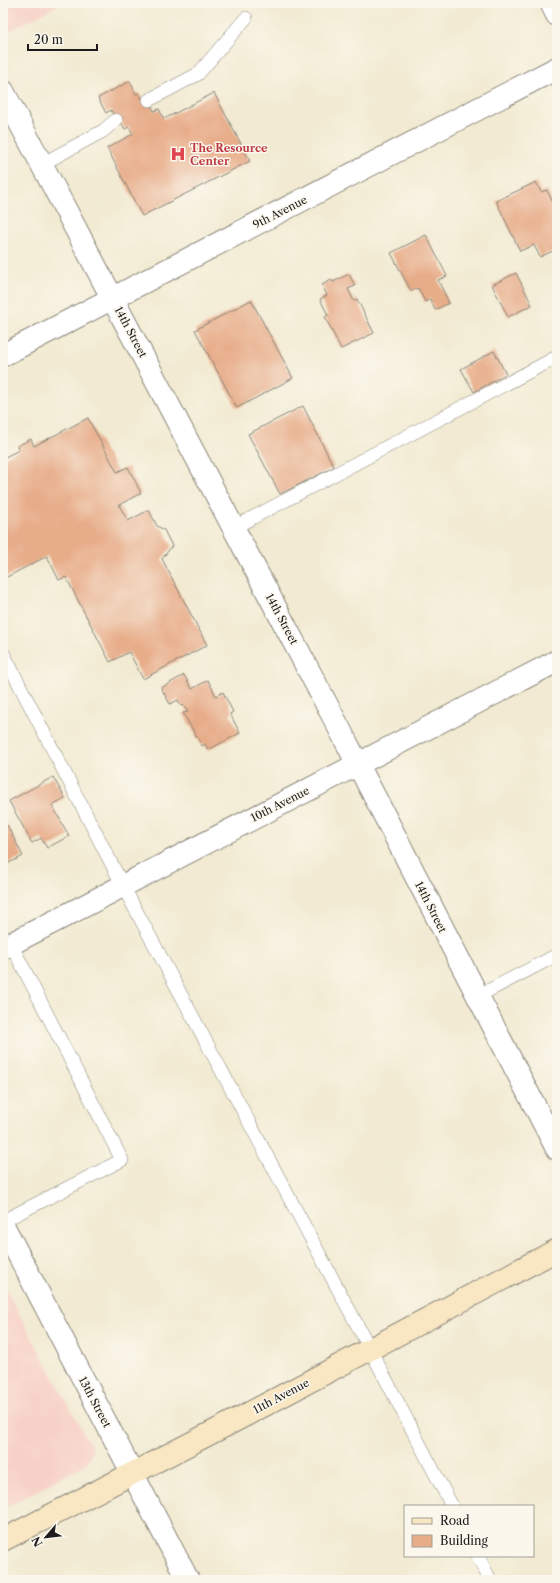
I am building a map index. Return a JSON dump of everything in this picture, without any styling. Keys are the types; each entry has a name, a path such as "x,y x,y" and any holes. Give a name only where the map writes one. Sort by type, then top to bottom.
{"main road":[{"name":"11th Avenue","path":"3,1540 174,1452 557,1250"}],"street":[{"path":"551,3 557,15"},
{"name":"9th Avenue","path":"3,355 557,68"},
{"name":"14th Street","path":"3,91 234,528 557,1149"},
{"name":"10th Avenue","path":"7,946 557,661"},
{"name":"13th Street","path":"3,1225 188,1580"}],"lane":[{"path":"148,100 198,74 246,18"},
{"path":"42,164 103,131 116,120"},
{"path":"234,528 557,357"},
{"path":"3,653 123,886 451,1505"},
{"path":"3,1221 122,1160 7,946"},
{"path":"478,996 557,955"},
{"path":"478,1557 490,1580"}],"shaded area":[{"path":"3,3 62,3 4,34"},
{"path":"3,1284 93,1450 86,1464 3,1509"}],"building":[{"name":"The Resource Center","path":"130,81 136,94 139,93 144,103 149,100 154,111 159,109 164,119 214,93 250,161 142,216 107,148 133,134 129,127 125,129 119,119 116,120 111,110 106,113 98,98"},
{"path":"536,182 541,192 547,190 557,211 557,249 540,257 534,245 520,251 496,201"},
{"path":"426,235 447,276 438,280 449,303 435,310 430,299 425,302 418,288 411,291 391,253"},
{"path":"516,273 532,305 508,317 492,285"},
{"path":"349,274 355,286 348,289 354,301 357,299 374,333 341,349 325,317 328,315 320,299 327,295 322,285 331,280 333,282"},
{"path":"251,300 293,378 237,408 195,330"},
{"path":"494,351 506,374 474,392 461,369"},
{"path":"303,406 334,467 280,494 248,434"},
{"path":"88,418 117,472 128,467 141,493 119,505 128,521 149,510 157,526 164,530 172,546 162,559 207,645 143,679 129,652 110,662 66,577 59,580 47,556 3,579 3,458 19,450 17,446 31,439 34,446"},
{"path":"184,675 192,689 208,680 216,696 223,692 233,712 230,714 240,733 208,750 205,744 202,746 183,713 188,712 183,705 181,706 178,700 170,704 161,688"},
{"path":"53,777 65,798 52,805 69,836 47,848 41,838 32,843 9,801"},
{"path":"7,825 23,856 3,866 3,827"}],"place":[{"name":"The Resource Center","path":"178,154"}]}
